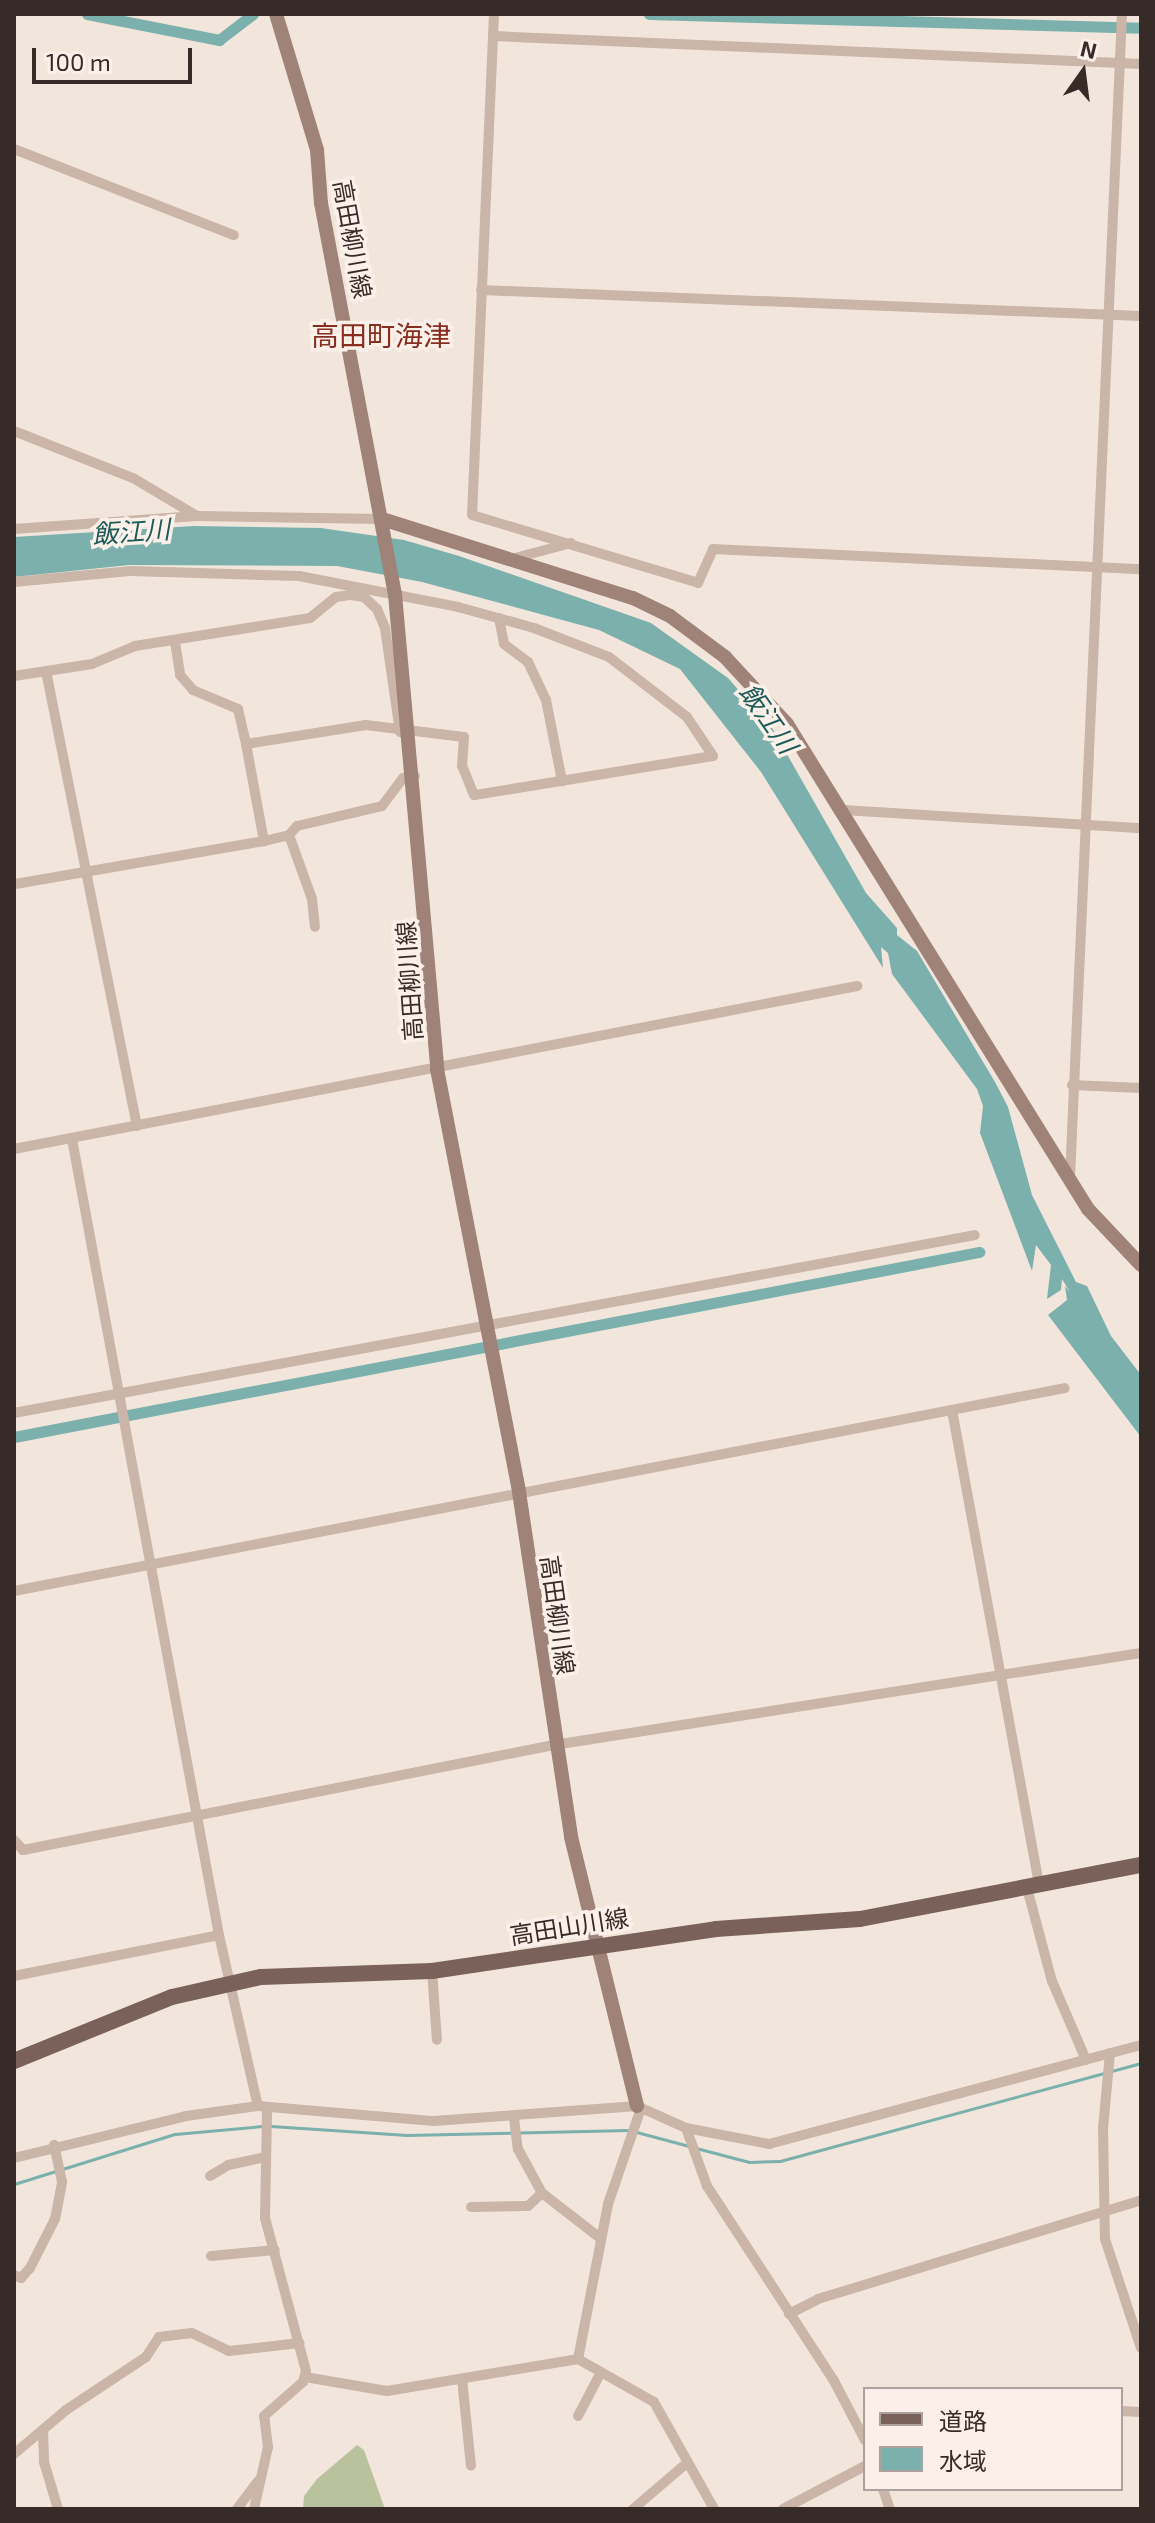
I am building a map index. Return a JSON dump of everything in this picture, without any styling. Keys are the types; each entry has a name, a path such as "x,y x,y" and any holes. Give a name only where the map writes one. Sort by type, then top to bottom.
{"main road":[{"name":"高田柳川線","path":"276,14 317,150 321,203 395,594 405,732 415,776 437,1069 519,1492 554,1745 571,1837 639,2107"},
{"path":"383,522 515,558 633,598 698,634 787,724 1070,1177 1105,1230 1141,1265"},
{"name":"高田山川線","path":"14,2061 172,1997 233,1982 324,1971 432,1971 599,1944 860,1919 1141,1865"}],"street":[{"path":"494,14 472,515 574,542 698,583 713,549 1141,569"},
{"path":"1070,1177 1083,825 1122,14"},
{"path":"493,36 1141,64"},
{"path":"14,149 234,235"},
{"path":"481,290 1141,316"},
{"path":"14,431 133,478 197,516"},
{"path":"14,529 197,516 383,522"},
{"path":"515,558 574,542"},
{"path":"14,582 131,571 299,576 499,618 609,657 687,717 713,756 474,795 462,766 464,737 366,725 246,744"},
{"path":"14,676 92,664 135,646 310,618 336,597 364,597 385,628 405,732"},
{"path":"499,618 504,644 528,662 546,700 562,781"},
{"path":"175,642 180,675 193,690 238,709 264,841"},
{"path":"46,671 137,1126"},
{"path":"14,884 289,835 297,826 382,806 403,778 415,776"},
{"path":"843,810 1141,828"},
{"path":"289,835 309,887 315,927"},
{"path":"14,1149 857,986"},
{"path":"1072,1085 1141,1088"},
{"path":"72,1139 154,1566 219,1935 263,2108 265,2218 300,2343 305,2377"},
{"path":"14,1413 122,1397 975,1235"},
{"path":"14,1591 1065,1388"},
{"path":"952,1410 1033,1887 1052,1981 1086,2060"},
{"path":"14,1840 23,1850 198,1819 554,1745 999,1679 1141,1653"},
{"path":"14,1976 219,1935"},
{"path":"432,1971 437,2040"},
{"path":"14,2158 54,2145 186,2116 263,2108 434,2121 514,2118 639,2107 686,2128 752,2143 784,2142 1141,2045"},
{"path":"1110,2053 1103,2128 1104,2211 1110,2262 1141,2348"},
{"path":"578,2359 600,2238 639,2107"},
{"path":"514,2118 518,2149 542,2193 600,2238"},
{"path":"686,2128 707,2186 863,2437"},
{"path":"14,2275 21,2278 30,2268 55,2219 62,2182 54,2145"},
{"path":"210,2176 228,2165 265,2157"},
{"path":"471,2207 528,2206 542,2193"},
{"path":"789,2314 818,2299 1141,2200"},
{"path":"211,2256 275,2250"},
{"path":"14,2454 146,2357 159,2337 192,2333 229,2351 300,2343"},
{"path":"305,2377 387,2391 578,2359 654,2402 714,2509"},
{"path":"578,2416 600,2374"},
{"path":"254,2509 268,2447 264,2416 305,2377"},
{"path":"462,2379 471,2466"},
{"path":"43,2430 44,2462 58,2509"},
{"path":"633,2509 688,2462"},
{"path":"783,2509 863,2467"},
{"path":"237,2509 262,2477"}],"green space":[{"path":"357,2445 364,2450 385,2509 303,2509 304,2496 317,2479"}],"water":[{"name":"飯江川","path":"194,526 321,528 404,540 651,623 728,678 772,728 866,893 897,928 897,935 917,951 995,1082 1008,1107 1032,1195 1076,1282 1087,1286 1111,1336 1141,1375 1141,1437 1048,1315 1067,1300 1065,1286 1070,1292 1062,1279 1061,1290 1047,1299 1051,1265 1036,1245 1032,1271 980,1133 983,1106 977,1089 892,974 888,953 881,947 883,968 761,772 680,669 599,630 422,582 337,566 129,565 14,577 14,537"}],"waterway":[{"path":"87,14 219,40 253,14"},
{"path":"649,14 1141,28"},
{"path":"14,1437 979,1252"},
{"path":"696,2148 749,2162 780,2161 1141,2063"},
{"path":"14,2184 175,2134 263,2126"},
{"path":"271,2126 407,2135 629,2130 689,2146"}],"district":[{"name":"高田町海津","path":"381,335"}]}
